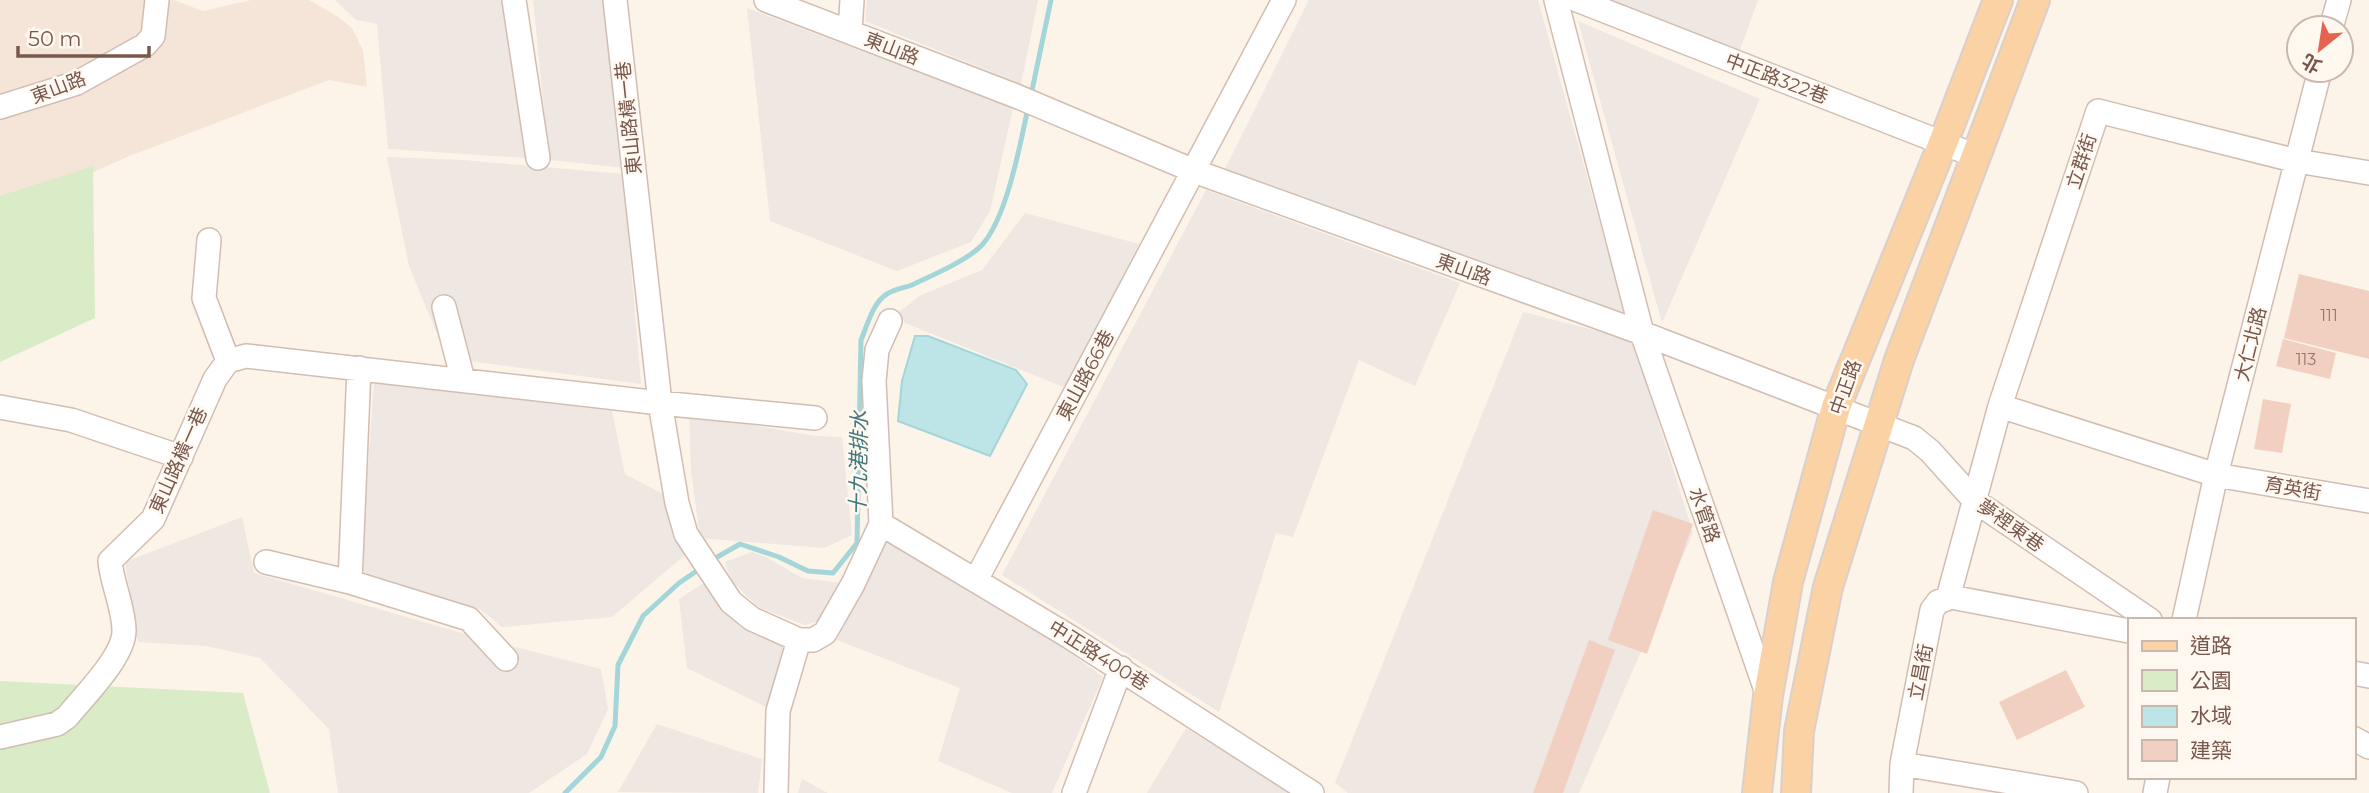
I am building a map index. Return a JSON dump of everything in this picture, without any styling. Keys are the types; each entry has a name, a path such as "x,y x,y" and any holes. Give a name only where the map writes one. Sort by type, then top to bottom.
{"main road":[{"name":"中正路","path":"1757,793 1768,696 1788,582 1836,407 1998,0"},
{"path":"1796,793 1799,731 1828,587 1899,360 2035,0"}],"street":[{"name":"東山路","path":"0,107 77,83 145,46 153,36 157,0"},
{"path":"514,0 538,158"},
{"name":"東山路橫一巷","path":"615,0 660,403 677,503 686,534 731,602 752,619 799,640"},
{"name":"東山路","path":"766,0 1016,96 1194,171 1642,333 1879,424"},
{"path":"850,31 852,0"},
{"name":"東山路66巷","path":"976,580 1284,0"},
{"name":"水管路","path":"1556,0 1642,333 1768,696"},
{"name":"中正路322巷","path":"1577,0 1976,156"},
{"name":"大仁北路","path":"2184,618 2216,475 2316,84"},
{"name":"立群街","path":"2000,406 2098,111 2297,161"},
{"path":"2297,161 2369,173"},
{"path":"209,240 204,298 228,361 246,356 815,418"},
{"path":"444,307 463,380"},
{"path":"776,793 778,711 799,640 813,639 825,633 853,584 881,524 874,382 877,350 890,321"},
{"name":"東山路橫一巷","path":"0,737 57,724 66,717 114,657 123,641 124,629 110,561 153,519 215,379 228,361"},
{"path":"350,582 359,368"},
{"path":"2128,631 1948,598 2000,406 2216,475"},
{"path":"0,407 71,420 181,457"},
{"name":"夢裡東巷","path":"1879,424 1923,444 1975,501 2147,618"},
{"name":"育英街","path":"2216,475 2369,501"},
{"name":"中正路400巷","path":"881,524 1121,668 1312,793"},
{"path":"266,562 350,582 469,619 506,659"},
{"name":"立昌街","path":"1901,793 1902,764 1932,610 1938,602 1948,598"},
{"path":"1074,793 1121,668"},
{"path":"1902,764 2076,793"}],"shaded area":[{"path":"0,0 174,0 203,11 251,0 309,0 352,28 363,50 367,87 329,80 127,157 0,214"},
{"path":"335,0 502,0 526,158 388,149 377,24 356,20"},
{"path":"533,0 605,0 626,168 549,160"},
{"path":"867,0 1038,0 1021,84 865,21"},
{"path":"1309,0 1538,0 1625,314 1225,169"},
{"path":"1603,0 1758,0 1740,50"},
{"path":"747,8 1013,108 990,211 971,242 897,271 770,221"},
{"path":"1578,21 1760,99 1662,323"},
{"path":"387,157 463,160 623,174 641,384 447,358 409,266"},
{"path":"1206,190 1460,283 1415,386 1359,360 1293,537 1276,533 1219,712 1002,575"},
{"path":"1025,213 1139,244 1066,388 905,323 899,312 921,295 982,270"},
{"path":"1523,312 1633,340 1693,533 1579,793 1348,793 1335,783"},
{"path":"374,382 612,411 625,474 663,494 685,555 612,617 502,627 481,610 366,573 361,568"},
{"path":"689,414 815,436 842,437 852,535 824,548 700,538 691,470"},
{"path":"242,517 254,573 472,636 601,669 608,709 587,754 529,793 338,793 329,729 260,658 206,646 138,642 125,562"},
{"path":"887,542 1067,650 1103,677 1052,793 1012,793 938,761 960,688 837,640"},
{"path":"752,552 802,578 841,583 823,620 805,625 758,607 730,579 725,562"},
{"path":"705,582 742,628 784,646 768,708 687,668 679,599"},
{"path":"657,724 762,759 758,793 618,792"},
{"path":"1186,728 1290,793 1147,793"},
{"path":"802,779 828,793 798,793"}],"green space":[{"path":"93,166 95,318 0,362 0,196"},
{"path":"0,681 243,693 270,793 0,793"}],"water":[{"path":"915,336 928,336 1016,370 1027,384 990,456 898,421 902,381"}],"building":[{"path":"2299,274 2369,291 2369,359 2284,338"},
{"path":"2283,339 2336,353 2330,379 2276,366"},
{"path":"2263,399 2291,404 2282,453 2254,449"},
{"path":"1653,510 1693,524 1647,654 1608,640"},
{"path":"1589,640 1615,650 1563,793 1533,793"},
{"path":"2066,670 2085,707 2017,740 1999,702"}],"waterway":[{"name":"十九港排水","path":"1031,95 1051,0"},
{"name":"十九港排水","path":"712,560 740,544 779,557 808,571 833,573 857,543 861,340 868,321 874,308 887,294 949,267 982,245 999,217 1017,160 1028,108"},
{"name":"十九港排水","path":"565,793 601,757 615,726 618,665 643,616 679,583 701,568"}]}
